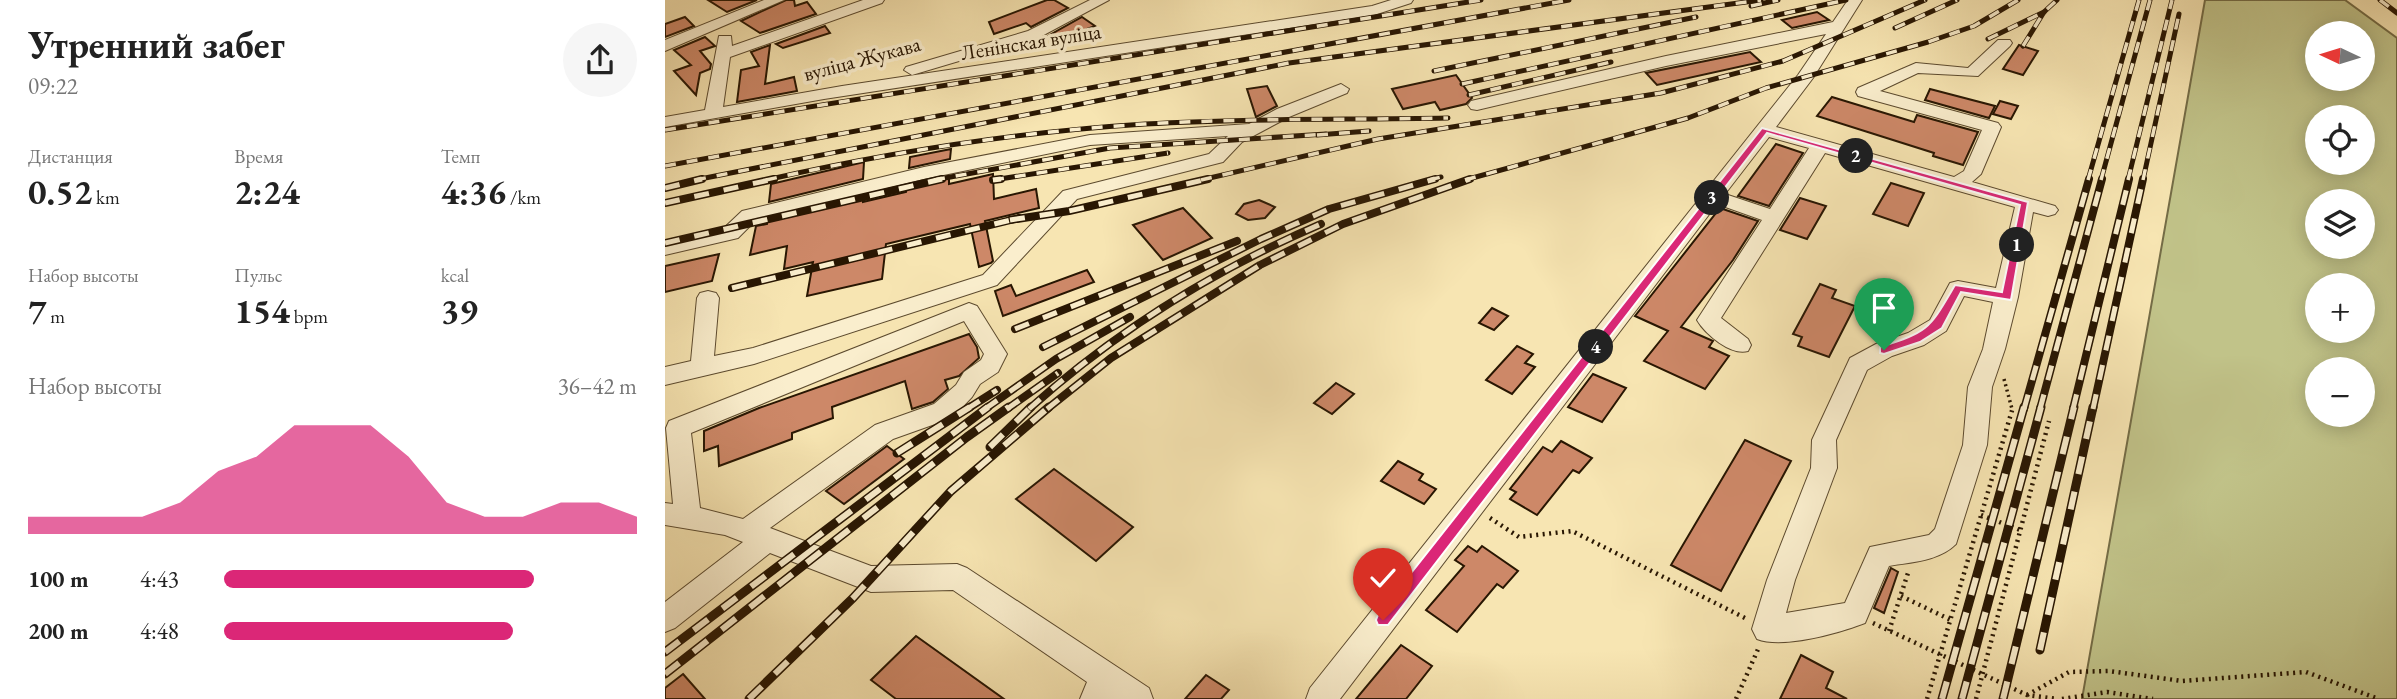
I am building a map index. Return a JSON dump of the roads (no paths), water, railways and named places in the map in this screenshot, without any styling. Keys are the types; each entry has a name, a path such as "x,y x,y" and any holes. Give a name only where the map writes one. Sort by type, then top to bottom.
{"street":[{"path":"723,54 877,0"},
{"name":"вуліца Жукава","path":"665,122 828,95 1034,34 1102,0"},
{"path":"1349,0 1374,10"},
{"name":"Ленінская вуліца","path":"828,95 1374,10 1406,0"},
{"path":"1321,699 1805,78 1855,0"},
{"path":"665,46 770,1"},
{"path":"713,114 726,22"},
{"path":"1477,104 1666,61 1755,43 1798,38 1840,25"},
{"path":"1956,184 1972,174 1993,127 1864,92 1916,68 1972,73 2004,43"},
{"path":"665,376 754,356 990,280 1070,195 1216,158 1236,138 1283,113 1341,89"},
{"path":"665,248 731,233 749,215 1028,152 1102,139 1254,129"},
{"path":"1765,130 2037,207 1980,387 1975,445 1946,536 1937,545 1880,556 1855,614 1819,623 1767,629 1781,580 1824,468 1824,440 1858,364 1884,350 1916,339 1938,325 1958,288 2007,297"},
{"path":"1740,345 1708,320 1820,146"},
{"path":"1713,196 1774,217"},
{"path":"702,368 708,298"},
{"path":"665,619 757,535 884,432 943,411 964,391 972,378 990,366 996,354 969,311 678,428 676,516 726,524 757,535 871,579 957,577 1100,688 1138,699"}],"railway":[{"path":"665,130 1481,0"},
{"path":"665,166 1569,0"},
{"path":"695,180 1289,63 1761,0"},
{"path":"1751,6 1778,0"},
{"path":"1462,84 1846,0"},
{"path":"1201,180 1378,139 1661,93 1783,61 1925,0"},
{"path":"1895,28 1957,0"},
{"path":"1465,180 1688,118 1766,88 1928,42 1974,26 2018,0"},
{"path":"2044,12 2057,0"},
{"path":"2088,180 2139,0"},
{"path":"2101,180 2150,0"},
{"path":"2128,180 2172,0"},
{"path":"2380,0 2397,13"},
{"path":"1988,39 2044,12"},
{"path":"2023,46 2044,12"},
{"path":"2143,180 2179,14"},
{"path":"1434,71 1696,17"},
{"path":"1469,95 1611,62"},
{"path":"766,180 954,145 1049,132 1220,121 1448,118"},
{"path":"1317,135 1369,131"},
{"path":"934,180 1110,148 1326,134"},
{"path":"1001,179 993,180 1168,153"},
{"path":"1429,180 1441,177"},
{"path":"665,188 702,179"},
{"path":"665,203 774,179"},
{"path":"665,243 942,179"},
{"path":"1012,220 1069,211 1208,179"},
{"path":"1043,347 1261,239 1329,209 1435,179"},
{"path":"1047,409 1111,358 1260,265 1343,224 1470,179"},
{"path":"2024,409 2089,179"},
{"path":"2040,409 2102,179"},
{"path":"2073,409 2129,179"},
{"path":"2093,409 2143,179"},
{"path":"1012,220 1019,218"},
{"path":"732,288 1012,220"},
{"path":"1029,409 1096,354 1167,304 1242,261 1321,224"},
{"path":"1015,329 1237,241"},
{"path":"985,409 1056,359 1130,317"},
{"path":"1007,409 1058,373"},
{"path":"967,409 997,390"},
{"path":"897,453 970,407"},
{"path":"665,652 988,407"},
{"path":"665,674 1009,407"},
{"path":"990,447 1031,407"},
{"path":"749,699 853,598 951,491 1049,407"},
{"path":"1942,699 2024,407"},
{"path":"1962,699 2041,407"},
{"path":"2003,699 2074,407"},
{"path":"2040,650 2093,407"}]}
